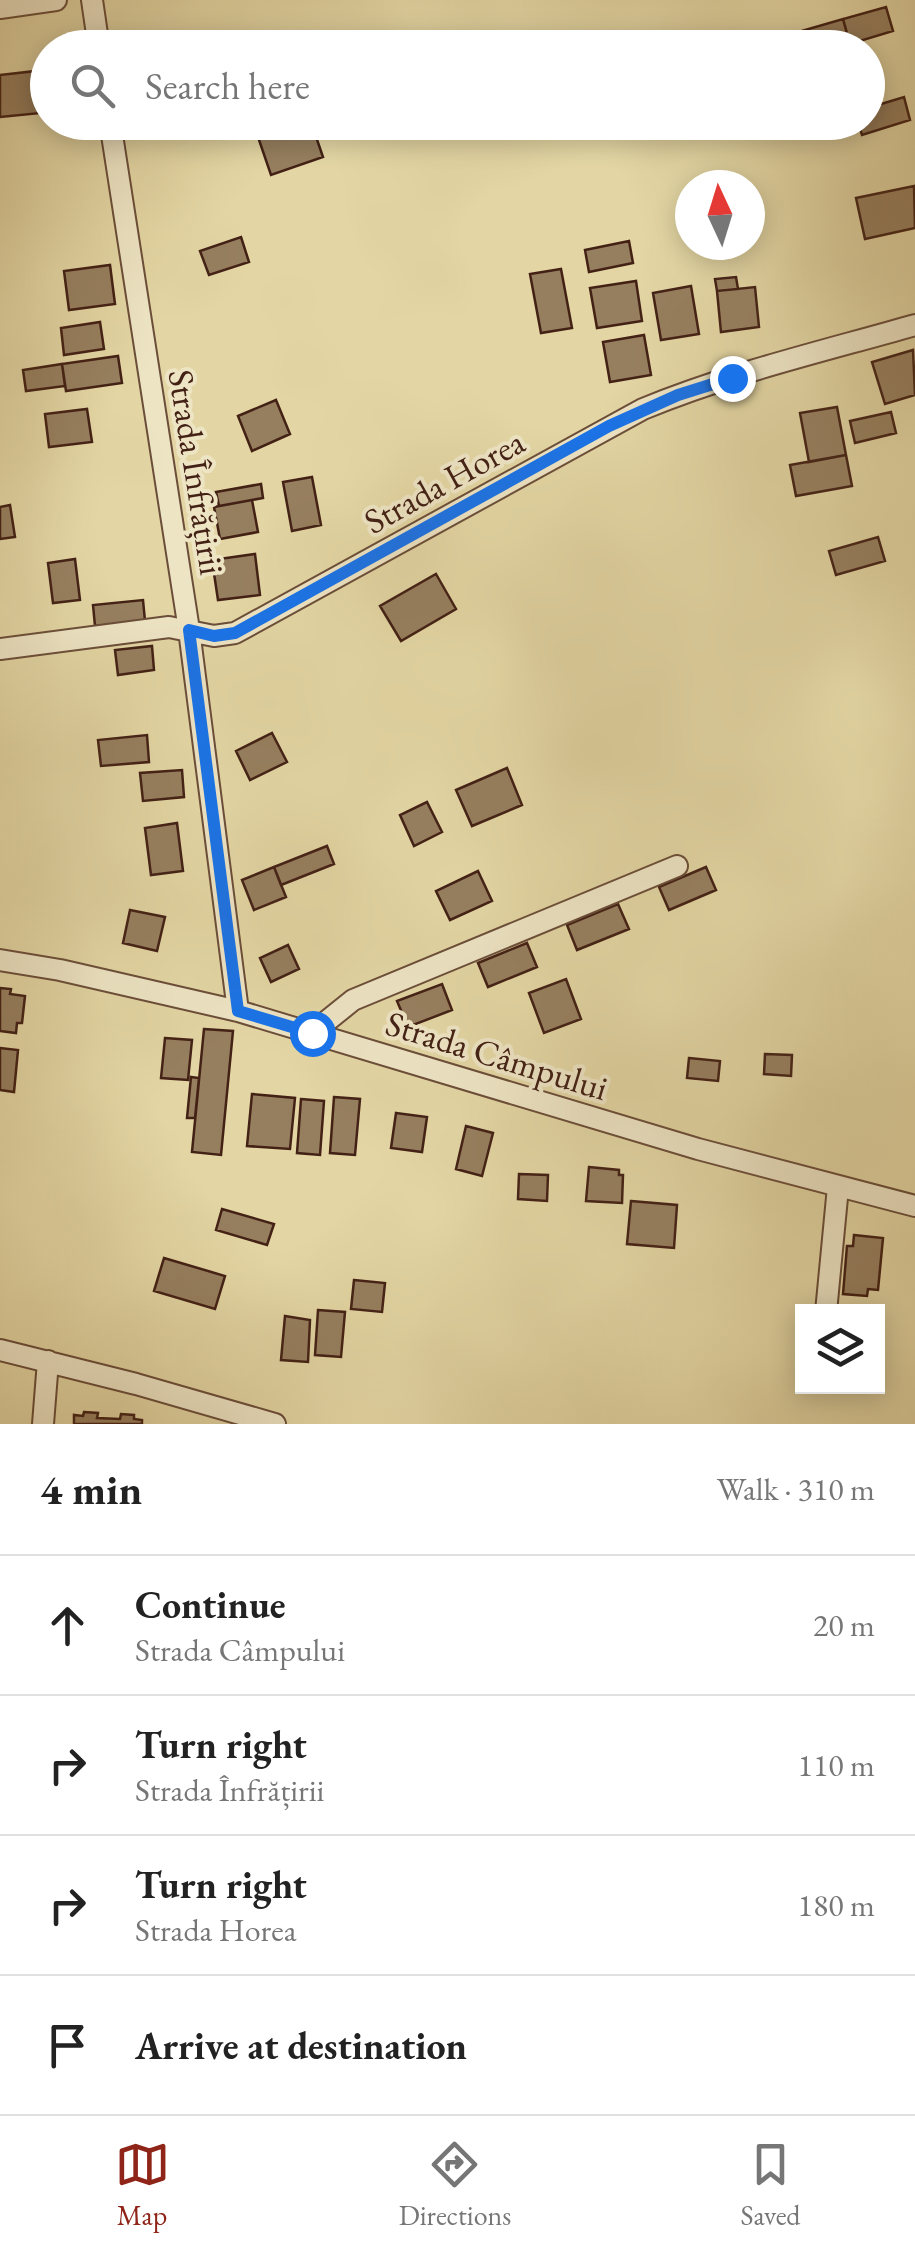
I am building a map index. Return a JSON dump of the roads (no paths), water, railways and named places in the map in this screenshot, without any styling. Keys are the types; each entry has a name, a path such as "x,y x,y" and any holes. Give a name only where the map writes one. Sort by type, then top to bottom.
{"street":[{"path":"0,8 56,0"},
{"path":"92,0 96,30"},
{"name":"Strada Înfrățirii","path":"113,140 189,630 238,1011"},
{"name":"Strada Horea","path":"0,649 169,627 214,636 235,633 609,426 660,402 915,325"},
{"path":"312,1033 353,1000 677,866"},
{"name":"Strada Câmpului","path":"0,960 238,1011 698,1149 915,1206"},
{"path":"827,1304 838,1187"},
{"path":"0,1350 274,1424"},
{"path":"44,1424 48,1361"}]}
